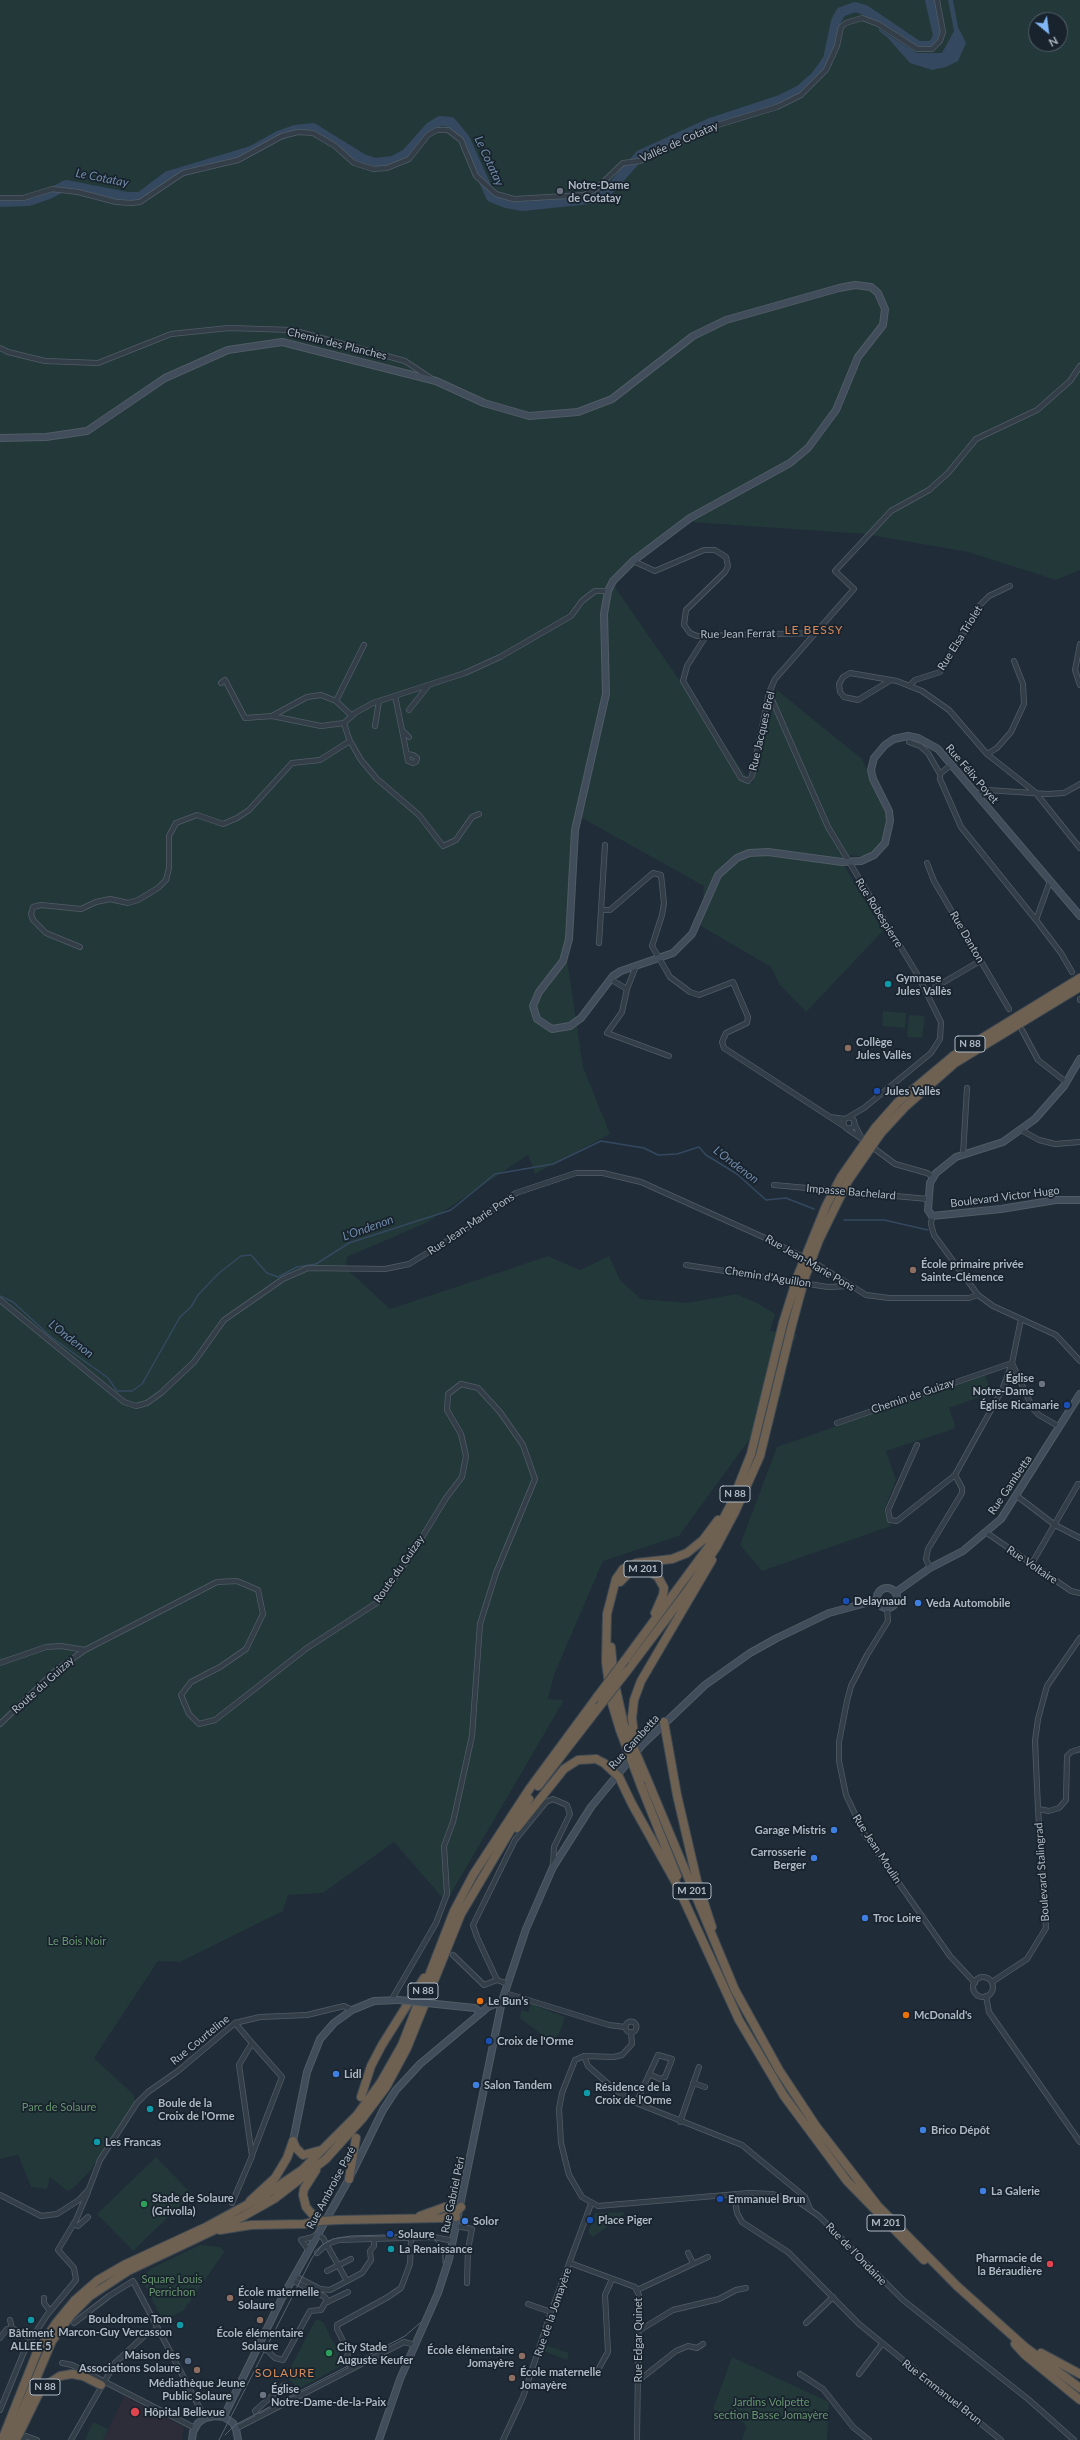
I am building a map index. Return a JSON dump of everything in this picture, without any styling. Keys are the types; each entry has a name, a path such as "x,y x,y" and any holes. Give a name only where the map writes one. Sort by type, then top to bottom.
{"highway":[{"name":"N 88","path":"2,2440 37,2352 56,2323 75,2300 98,2280 124,2265 247,2206 282,2184 326,2148 357,2115 384,2076 402,2045 454,1911 491,1846 597,1697 709,1546 732,1502 751,1454 788,1324 822,1233 848,1181 878,1131 898,1102 953,1056 1080,978"},
{"name":"N 88","path":"878,1131 921,1091 955,1063 1080,987"},
{"name":"N 88","path":"10,2440 45,2354 62,2326 80,2305 100,2288 119,2276 216,2230 274,2199 317,2166 362,2119 395,2071 417,2026 459,1920 478,1885 540,1783 688,1590 716,1546 735,1512 760,1456 788,1324"},
{"name":"M 201","path":"732,1502 703,1540 687,1553 672,1560 636,1563 623,1569 616,1579 606,1614 605,1644 609,1687 622,1728 735,1990 779,2070 842,2163 878,2206 957,2286 1010,2334 1080,2388"},
{"path":"644,1780 633,1735 632,1718 634,1700 641,1681 709,1568 716,1546"},
{"name":"M 201","path":"638,1643 663,1595 664,1588 658,1577 642,1569 628,1573 622,1578 614,1599 612,1614 611,1645 613,1673 622,1728 644,1780 691,1915 736,2014 784,2096 847,2181 952,2288 1015,2344 1080,2392"},
{"path":"664,1722 677,1795 697,1881 732,1977 735,1990"},
{"path":"478,1885 528,1814 564,1769 578,1760 596,1759 604,1763 618,1777 691,1915"},
{"path":"361,2097 371,2066 382,2044 433,1964"},
{"path":"348,2179 356,2138"},
{"path":"293,2141 296,2148 303,2155 326,2148"},
{"path":"247,2206 252,2198 275,2178 287,2158 293,2141"},
{"path":"317,2166 303,2195 306,2207 319,2221"},
{"path":"216,2230 226,2230 251,2225 304,2224 319,2221 442,2218 457,2216"},
{"path":"1010,2334 1049,2359 1080,2374"},
{"path":"1015,2344 1025,2355 1080,2400"},
{"name":"N 88","path":"16,2440 40,2391 49,2382 60,2376 72,2374 83,2376 102,2383"}],"street":[{"name":"Vallée de Cotatay","path":"0,198 23,198 52,189 78,192 116,202 140,202 183,173 238,160 282,136 298,132 313,134 334,146 354,163 373,169 397,166 412,157 428,135 437,130 448,130 461,140 473,169 482,182 496,194 514,199 584,194 596,189 623,164 640,161 708,128 777,107 801,95 822,77 829,66 841,27 846,23 862,18 917,49 932,49 940,41 943,32 937,0"},
{"path":"0,438 46,437 87,431 164,378 228,350 282,342 436,381 484,403 529,416 578,412 612,399 693,336 726,320 839,288 864,285 873,288 885,309 883,325 858,357 836,410 808,448 790,463 690,518 633,561 613,581 608,591 604,614 606,694 575,830 569,939 563,961 539,992 533,1006 537,1019 552,1029 570,1026 581,1018 610,979 627,988"},
{"name":"Chemin des Planches","path":"0,348 8,352 45,361 98,363 171,334 229,328 292,330 405,361 436,381"},
{"name":"Rue Jacques Brel","path":"706,636 687,666 684,681 741,778 748,781 752,776 769,693 775,680 854,589 835,571 891,511 929,490 948,473 976,439 1037,410 1070,381 1080,366"},
{"name":"Rue Jean Ferrat","path":"633,561 655,571 704,550 715,550 721,552 726,558 728,566 725,572 686,610 684,625 690,633 697,636 816,633"},
{"name":"Rue Elsa Triolet","path":"909,686 915,680 940,672 980,605 989,596 1010,586"},
{"path":"221,683 225,680 245,718 272,716 321,726 344,723 352,716 378,701 430,685 500,657 571,616 582,601 595,591 608,591"},
{"path":"1080,644 1075,670 1080,685"},
{"path":"336,701 364,645"},
{"path":"987,754 997,748 1011,732 1024,704 1023,684 1014,661"},
{"path":"891,680 858,700 844,698 840,692 839,684 843,677 850,673 891,680 922,691 949,710 987,754 1035,792 1080,848"},
{"path":"409,710 430,685"},
{"name":"Rue Robespierre","path":"769,693 828,827 927,992 941,1022 941,1030 937,1047 864,1108"},
{"path":"272,716 307,697 322,695 336,701 352,716"},
{"path":"395,696 407,754"},
{"path":"375,726 378,701"},
{"path":"344,723 350,741 361,760 377,779 419,815 443,846 456,840 472,817 479,814"},
{"path":"402,730 410,737"},
{"name":"Rue Félix Poyet","path":"610,979 620,971 673,953 692,934 718,875 738,858 749,853 768,852 848,862 861,861 874,855 888,836 890,821 888,811 875,785 871,770 874,758 884,745 894,739 908,736 918,738 938,749 1077,909 1080,916"},
{"path":"80,946 46,933 33,920 31,914 33,907 41,905 81,909 96,902 110,899 128,903 138,900 158,888 166,880 169,868 169,836 176,823 197,815 223,824 237,818 249,810 292,763 320,760 350,741"},
{"path":"908,742 920,746 928,753 940,776 961,827 1062,953 1072,972"},
{"path":"940,776 952,764"},
{"path":"976,794 987,790 1064,793 1080,784"},
{"path":"599,943 603,910 605,845"},
{"name":"Rue Danton","path":"927,863 934,881 1009,1009"},
{"path":"603,910 610,910 653,873 661,875 664,896 662,916 652,946 658,959 670,977 690,992 699,995 733,982 748,1017 747,1023 726,1033 722,1042 724,1048 845,1127 895,1164 927,1173 932,1177"},
{"path":"1036,920 1049,884 1052,882"},
{"path":"927,992 980,961"},
{"path":"636,966 627,988 622,1012 607,1034 669,1056"},
{"path":"1022,1030 1038,1060 1066,1082"},
{"path":"1080,1059 1066,1082 1042,1113 1021,1130 996,1145 963,1155 947,1164 932,1177 928,1199 928,1210 932,1216 931,1224 934,1235 978,1295 993,1306 1056,1335 1080,1362"},
{"path":"963,1155 967,1088"},
{"path":"846,1118 864,1108"},
{"path":"845,1127 851,1128 864,1108"},
{"path":"830,1117 846,1118 854,1123 862,1139"},
{"path":"845,1127 846,1118"},
{"path":"1021,1130 1039,1140 1054,1144 1080,1142"},
{"name":"Rue Jean-Marie Pons","path":"0,1300 124,1402 136,1406 147,1403 161,1393 194,1362 224,1320 283,1279 308,1268 385,1269 409,1264 460,1234 494,1207 516,1193 576,1173 603,1173 641,1182 763,1237 815,1263 866,1295 889,1298 969,1298 978,1295"},
{"name":"Impasse Bachelard","path":"774,1185 928,1199"},
{"name":"Boulevard Victor Hugo","path":"932,1216 1001,1210 1056,1200 1080,1200"},
{"name":"Chemin d'Aguillon","path":"686,1265 828,1287 850,1286"},
{"path":"917,1445 888,1510 890,1520 897,1521 955,1475 1002,1390 1012,1363 1021,1319"},
{"path":"1012,1363 1033,1409 1039,1415 1058,1426"},
{"name":"Chemin de Guizay","path":"837,1423 1012,1363"},
{"name":"Route du Guizay","path":"0,1724 55,1671 85,1650 217,1582 237,1581 258,1590 263,1614 246,1649 220,1667 191,1682 181,1695 189,1714 199,1724 215,1720 307,1648 378,1602 413,1552 446,1498 462,1477 466,1456 461,1434 447,1410 448,1394 461,1384 478,1388 500,1412 523,1445 535,1479 496,1573 480,1624 472,1736 453,1822 444,1846 447,1894 436,1923 392,1999"},
{"name":"Rue Gambetta","path":"896,1592 930,1568 963,1551 987,1533 1001,1519 1017,1496 1058,1426 1080,1394"},
{"path":"930,1568 926,1559 928,1549 962,1493 962,1488 955,1475"},
{"path":"1031,1565 1078,1484 1080,1484"},
{"path":"1017,1496 1055,1524 1080,1538"},
{"name":"Rue Voltaire","path":"987,1533 1031,1565 1071,1591 1080,1593"},
{"path":"883,1588 891,1588 896,1592 897,1602 887,1608 878,1604 877,1594 883,1588"},
{"name":"Rue Gambetta","path":"505,1993 526,1929 552,1867 591,1807 664,1722 705,1685 750,1653 829,1614 877,1600"},
{"name":"Rue Jean Moulin","path":"887,1608 888,1621 867,1655 851,1686 847,1701 838,1742 839,1761 845,1790 851,1808 865,1835 950,1956 975,1983"},
{"name":"Boulevard Stalingrad","path":"992,1982 1009,1973 1027,1959 1046,1928 1038,1810 1036,1741 1043,1696 1055,1673 1080,1638"},
{"path":"0,1663 46,1647 61,1646 85,1650"},
{"path":"1038,1810 1049,1811 1059,1808 1066,1800 1067,1756 1071,1752 1080,1749"},
{"path":"497,1980 477,1937 474,1925 515,1840 546,1802 553,1799 567,1804 570,1814 554,1847 552,1867"},
{"path":"452,1955 484,1985 497,1980 508,1984"},
{"path":"983,1978 992,1982 992,1992 986,1996 977,1995 974,1989 975,1983 983,1978"},
{"path":"505,1993 608,2025 625,2027 631,2032 632,2044 622,2055 614,2057 584,2056 573,2062 566,2079 559,2109 561,2143 569,2175 577,2193 591,2204"},
{"name":"Rue Gabriel Péri","path":"379,2440 414,2345 438,2293 454,2238 457,2216 505,1993"},
{"path":"986,1996 989,2012 1080,2142"},
{"name":"Rue Courteline","path":"0,2194 41,2216 48,2216 69,2207 89,2189 100,2160 142,2098 178,2071 235,2023 260,2017 307,2015 344,2006 352,2010 374,2001 392,1999 475,2008 481,2013"},
{"name":"Rue Ambroise Paré","path":"219,2416 226,2412 317,2234 348,2179 383,2110 396,2090 420,2064 488,2007 502,2002"},
{"path":"293,2141 307,2072 315,2049 334,2023 352,2010"},
{"path":"625,2027 628,2022 634,2023 635,2029 631,2032"},
{"path":"232,2202 252,2156 282,2077 235,2023"},
{"path":"252,2044 239,2065 252,2156"},
{"path":"636,2103 649,2074 658,2055 672,2059 665,2077 660,2079 649,2074"},
{"path":"584,2056 588,2066 604,2080 636,2103 680,2122 742,2145 805,2197 810,2209"},
{"path":"680,2122 698,2068"},
{"path":"693,2083 705,2087"},
{"path":"0,2410 31,2339 50,2311 76,2280 74,2268 58,2250 74,2224 89,2189"},
{"name":"Rue de l'Ondaine","path":"591,2204 598,2206 734,2194 772,2194 787,2198 810,2209 903,2300 1028,2400 1074,2440"},
{"name":"Rue Emmanuel Brun","path":"734,2194 737,2213 742,2222 788,2252 882,2344 1001,2440"},
{"name":"Rue de la Jomayère","path":"503,2440 523,2397 551,2312 591,2204"},
{"path":"457,2216 472,2229 468,2249 467,2283"},
{"path":"74,2224 78,2226 88,2217"},
{"path":"309,2251 301,2240 313,2238 317,2234 327,2244 347,2282"},
{"path":"317,2253 327,2244 339,2240 434,2237 454,2238"},
{"path":"294,2278 320,2289 330,2290 347,2282 362,2273 371,2260 370,2250 374,2246 374,2239"},
{"path":"351,2369 347,2360 348,2351 337,2329 337,2325 388,2297 401,2288 410,2264 411,2241"},
{"path":"688,2253 693,2263"},
{"path":"637,2290 708,2257"},
{"path":"327,2271 351,2259"},
{"name":"Rue Edgar Quinet","path":"570,2263 634,2287 639,2295 640,2330 637,2440"},
{"path":"294,2278 325,2297 328,2302"},
{"path":"599,2368 608,2352 605,2295 612,2279"},
{"path":"74,2323 109,2296 133,2281 205,2418"},
{"path":"640,2330 673,2310 719,2299 736,2290 746,2288"},
{"path":"258,2347 268,2351 274,2358 283,2360 309,2312 313,2309 321,2310 328,2302 348,2292"},
{"path":"806,2323 833,2297"},
{"path":"45,2300 50,2311"},
{"path":"528,2304 551,2312"},
{"path":"10,2320 15,2328 17,2336"},
{"path":"0,2338 7,2329 15,2328 31,2339"},
{"path":"71,2440 102,2383 115,2363 143,2337 158,2328"},
{"path":"235,2426 239,2427 404,2342 414,2345"},
{"path":"638,2380 676,2351 688,2346 696,2348 703,2344"},
{"path":"859,2374 882,2344"},
{"path":"62,2363 72,2365 102,2383 195,2428"},
{"path":"800,2374 823,2389 853,2427 869,2440"},
{"path":"258,2417 255,2411 284,2385"},
{"path":"192,2440 195,2428 205,2418 219,2416 230,2421 235,2426 238,2440"},
{"path":"23,2440 26,2436 37,2440"}],"shaded area":[{"name":"Hôpital Bellevue","path":"124,2396 184,2427 182,2440 103,2440"}],"green space":[{"path":"0,0 1080,0 1080,570 1056,580 968,552 864,534 691,522 641,560 614,586 752,784 777,690 862,759 888,818 886,830 880,845 864,857 850,855 845,867 883,931 806,1012 780,985 771,967 701,926 704,886 580,817 571,946 567,959 583,1067 610,1134 535,1174 528,1155 426,1223 347,1257 346,1268 390,1309 548,1256 580,1270 609,1256 620,1280 641,1299 687,1303 736,1294 757,1303 775,1314 770,1331 797,1335 768,1393 783,1393 679,1536 603,1561 554,1675 548,1699 564,1700 446,1902 394,1842 323,1893 288,1895 283,1911 180,1962 158,1961 94,2058 134,2095 135,2104 90,2171 73,2188 67,2191 50,2177 47,2189 31,2187 18,2155 0,2159"},
{"path":"883,1011 906,1013 905,1028 882,1026"},
{"path":"909,1015 925,1016 922,1038 907,1037"},
{"path":"985,1374 991,1393 949,1408 955,1424 954,1429 886,1451 896,1480 884,1510 891,1526 762,1571 740,1545 777,1447"},
{"path":"531,2004 565,2017 560,2032 552,2043 520,2018 521,2010 528,2012"},
{"name":"Stade de Solaure (Grivolla)","path":"156,2157 192,2194 133,2251 97,2214"},
{"path":"624,2212 624,2214 593,2237 588,2232 595,2213"},
{"name":"Square Louis Perrichon","path":"200,2245 220,2247 225,2251 184,2310 163,2321 141,2277 152,2268"},
{"path":"316,2319 323,2322 345,2364 298,2389 286,2376"},
{"path":"545,2345 569,2353 567,2360 543,2351"},
{"name":"Jardins Volpette section Basse Jomayère","path":"732,2357 829,2402 827,2440 742,2440 746,2428 744,2423 713,2409"},
{"path":"93,2422 108,2429 103,2440 85,2440"}],"water":[{"path":"948,0 953,0 958,27 966,43 958,61 946,67 932,70 910,63 887,37 879,31 879,29 917,53 942,53 954,31"}],"waterway":[{"name":"Le Cotatay","path":"0,202 29,201 49,194 66,185 127,197 140,197 168,176 251,151 278,136 295,130 313,128 363,159 375,163 393,161 406,154 430,127 440,121 451,122 465,139 491,197 506,203 523,206 599,198 612,187 640,155 710,123 780,100 800,90 816,76 828,59 836,21 841,12 855,7 865,10 918,46 931,46 936,41 938,35 930,0"},
{"name":"L'Ondenon","path":"0,1296 13,1302 51,1337 108,1378 117,1391 132,1391 142,1384 180,1317 191,1307 198,1295 219,1273 241,1256 251,1255 267,1273 278,1277 297,1267 316,1264 349,1243 451,1210 495,1174 553,1164 601,1141 644,1148 658,1155 677,1154 699,1147 706,1155 737,1174 766,1200 786,1198 814,1209"},
{"name":"L'Ondenon","path":"844,1220 884,1220 928,1230"}],"tram line":[{"path":"219,2440 312,2258 322,2245 333,2239 351,2236 422,2234 431,2237 438,2243 443,2253 443,2263"},
{"path":"225,2435 235,2425 405,2336 420,2323"}],"place":[{"name":"Notre-Dame de Cotatay","path":"560,191"},
{"name":"Gymnase Jules Vallès","path":"888,984"},
{"name":"Collège Jules Vallès","path":"848,1048"},
{"name":"Jules Vallès","path":"877,1091"},
{"name":"École primaire privée Sainte-Clémence","path":"913,1270"},
{"name":"Église Notre-Dame","path":"1042,1384"},
{"name":"Église Ricamarie","path":"1067,1405"},
{"name":"Delaynaud","path":"846,1601"},
{"name":"Veda Automobile","path":"918,1603"},
{"name":"Garage Mistris","path":"834,1830"},
{"name":"Carrosserie Berger","path":"814,1858"},
{"name":"Troc Loire","path":"865,1918"},
{"name":"Le Bun’s","path":"480,2001"},
{"name":"McDonald's","path":"906,2015"},
{"name":"Croix de l'Orme","path":"489,2041"},
{"name":"Lidl","path":"336,2074"},
{"name":"Salon Tandem","path":"476,2085"},
{"name":"Résidence de la Croix de l'Orme","path":"587,2093"},
{"name":"Boule de la Croix de l'Orme","path":"150,2109"},
{"name":"Brico Dépôt","path":"923,2130"},
{"name":"Les Francas","path":"97,2142"},
{"name":"La Galerie","path":"983,2191"},
{"name":"Emmanuel Brun","path":"720,2199"},
{"name":"Stade de Solaure (Grivolla)","path":"144,2204"},
{"name":"Place Piger","path":"590,2220"},
{"name":"Solor","path":"465,2221"},
{"name":"Solaure","path":"390,2234"},
{"name":"La Renaissance","path":"391,2249"},
{"name":"Pharmacie de la Béraudière","path":"1050,2264"},
{"name":"École maternelle Solaure","path":"230,2298"},
{"name":"Bâtiment ALLEE 5","path":"31,2320"},
{"name":"École élémentaire Solaure","path":"260,2320"},
{"name":"Boulodrome Tom Marcon-Guy Vercasson","path":"180,2325"},
{"name":"City Stade Auguste Keufer","path":"329,2353"},
{"name":"École élémentaire Jomayère","path":"522,2356"},
{"name":"Maison des Associations Solaure","path":"188,2361"},
{"name":"Médiathèque Jeune Public Solaure","path":"197,2370"},
{"name":"École maternelle Jomayère","path":"512,2378"},
{"name":"Église Notre-Dame-de-la-Paix","path":"263,2395"},
{"name":"Hôpital Bellevue","path":"135,2412"}],"district":[{"name":"LE BESSY","path":"814,630"},
{"name":"SOLAURE","path":"285,2373"}],"park label":[{"name":"Le Bois Noir","path":"77,1941"},
{"name":"Parc de Solaure","path":"59,2107"}]}
